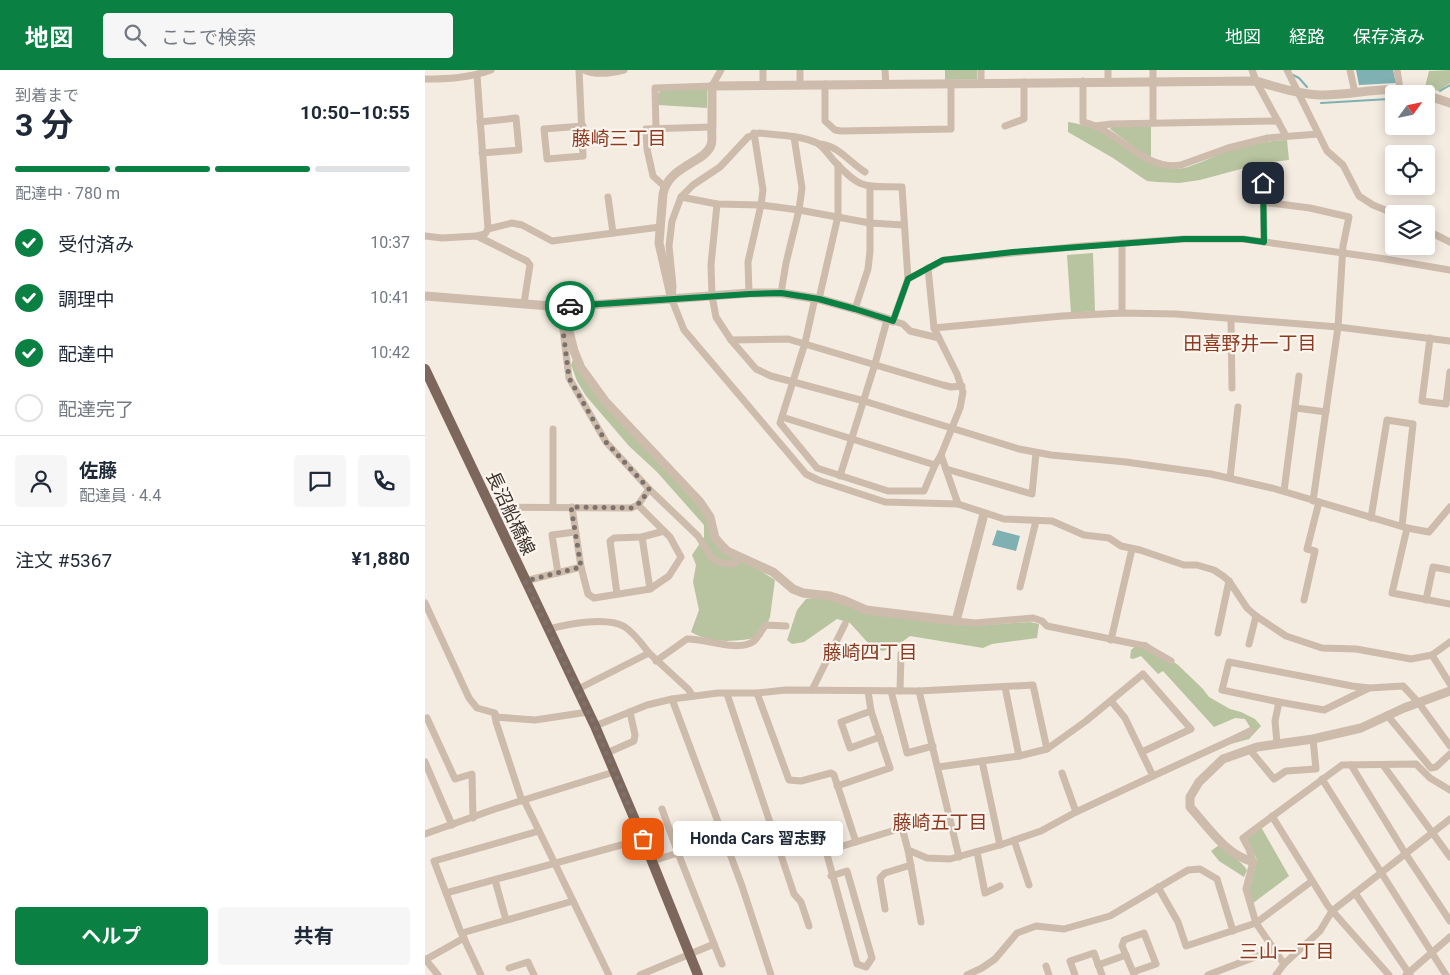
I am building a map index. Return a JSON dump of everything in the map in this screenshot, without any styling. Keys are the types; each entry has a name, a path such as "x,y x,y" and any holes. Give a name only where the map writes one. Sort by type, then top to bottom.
{"main road":[{"name":"長沼船橋線","path":"425,369 595,726 653,861 698,975"}],"street":[{"path":"425,79 453,79 477,75 491,70"},
{"path":"579,70 583,126 583,156 547,159 544,129 583,126"},
{"path":"584,70 603,74 624,70"},
{"path":"721,70 712,86 712,145 708,152 685,166 665,186 659,243 672,300 684,330 806,474 818,480 885,502 958,504 1004,519 1052,522 1084,535 1109,538 1121,546 1140,550 1184,565 1197,565 1213,570 1229,581 1247,608 1255,616 1286,636 1322,648 1356,649 1411,659 1432,655 1450,642"},
{"path":"763,70 763,84"},
{"path":"800,70 800,85"},
{"path":"885,70 886,85"},
{"path":"981,70 981,83"},
{"path":"1108,70 1108,82"},
{"path":"1153,70 1153,123"},
{"path":"1252,70 1255,81 1287,136"},
{"path":"1287,70 1327,151 1343,165 1359,196 1385,210"},
{"path":"1350,70 1355,93"},
{"path":"1397,70 1399,85"},
{"path":"425,236 442,238 477,236 485,234 488,229 477,75"},
{"path":"656,128 655,88 763,84 886,85 1083,81 1255,81 1298,92 1319,95 1385,91"},
{"path":"1083,81 1083,122 1096,126 1141,156 1159,163 1176,166 1228,148 1267,138 1318,134"},
{"path":"1005,126 1024,119 1023,82"},
{"path":"825,84 825,121 835,130 841,131 951,129 951,83"},
{"path":"1435,98 1450,103"},
{"path":"480,122 516,118 519,150 483,153"},
{"path":"1096,126 1153,123 1278,122"},
{"path":"665,186 653,176 647,150 646,129 711,127"},
{"path":"749,294 747,262 761,206 763,190 754,133"},
{"path":"672,300 673,286 669,246 672,221 681,197 693,185 720,167 747,137 754,133 794,137 819,144 827,144 835,147 853,164 865,172"},
{"path":"781,293 802,188 794,137"},
{"path":"819,144 857,182 870,187 902,188 908,279 890,321 875,364 840,476"},
{"path":"838,165 838,216 805,343 780,423 817,468 888,491 923,491 941,455 960,408 963,392 934,328 928,268"},
{"path":"1263,165 1264,242"},
{"path":"855,309 868,269 870,251 870,187"},
{"path":"681,197 717,204 799,210 870,223 904,225"},
{"path":"609,198 613,233"},
{"path":"1263,202 1310,208 1349,217 1343,246 1338,327 1316,501 1307,549 1315,551 1304,600"},
{"path":"717,204 711,265 712,296 716,317 731,340 756,369 771,376 864,401 951,429 1036,453 1152,465 1230,478 1404,527 1429,532 1450,508"},
{"path":"488,229 512,223 522,225 552,241 660,227"},
{"path":"1435,234 1450,242"},
{"path":"477,236 527,260 530,265 524,303"},
{"path":"908,279 943,260 1122,243 1202,239 1243,239 1450,270"},
{"path":"1122,243 1123,313"},
{"path":"425,296 524,303 563,310 712,296 781,293 817,299 855,309 903,324 910,331 939,338"},
{"path":"563,310 562,322 569,378 606,442 649,489 698,536 711,557 717,562 733,564 741,557"},
{"path":"563,310 581,368 605,402 700,502 710,517 715,538 722,546 773,572 793,589 803,593 830,596 866,610 975,624 1033,618 1042,621 1047,626 1145,646 1171,661"},
{"path":"934,328 1036,318 1123,313 1176,314 1338,327 1450,341"},
{"path":"1231,319 1232,388"},
{"path":"1430,338 1422,401 1446,404 1450,372"},
{"path":"731,340 788,339 943,385 951,387 961,386"},
{"path":"1284,492 1299,376"},
{"path":"1230,478 1238,407"},
{"path":"1296,408 1326,412"},
{"path":"781,417 935,465"},
{"path":"1371,518 1387,420 1413,424 1404,527 1392,593 1450,604"},
{"path":"553,429 553,507"},
{"path":"947,469 1032,494 1036,453"},
{"path":"941,455 958,504"},
{"path":"490,507 631,508 638,505 649,489"},
{"path":"571,507 581,567 588,594 594,598 650,589 669,576 681,557 670,537 638,505"},
{"path":"955,620 984,514"},
{"path":"1020,587 1036,521"},
{"path":"617,594 610,541 613,538 642,537 664,531"},
{"path":"558,573 552,535 575,532"},
{"path":"642,537 650,589"},
{"path":"1111,640 1132,549"},
{"path":"525,581 581,567"},
{"path":"1426,600 1433,567 1450,570"},
{"path":"1217,633 1229,581"},
{"path":"425,603 428,616 469,698 477,708 495,713 523,801 609,975"},
{"path":"1249,644 1255,616"},
{"path":"549,629 582,622 613,623 623,626 633,633 656,661 688,689 693,696"},
{"path":"812,690 845,624"},
{"path":"656,661 687,638 719,644 747,644 755,640 766,625 786,626"},
{"path":"578,690 649,653"},
{"path":"900,691 901,654"},
{"path":"1432,655 1450,684"},
{"path":"1369,688 1324,710 1222,690 1229,662 1352,686 1369,688 1403,686 1418,702 1450,746"},
{"path":"938,767 1019,756 1047,749 1087,721 1143,674 1191,729 1142,752"},
{"path":"595,726 647,705 693,696 757,694 786,690 919,691 1033,685 1047,749"},
{"path":"1005,687 1019,756"},
{"path":"891,691 907,753 933,746"},
{"path":"919,691 959,857"},
{"path":"1253,862 1242,859 1227,849 1190,807 1190,797 1199,782 1223,759 1257,747 1313,739 1361,728 1418,702 1450,691"},
{"path":"837,786 890,768 871,711 868,692"},
{"path":"727,694 794,894 801,902 809,926"},
{"path":"757,694 789,780 801,781 831,773 855,842"},
{"path":"672,699 742,886 771,975"},
{"path":"1111,701 1125,718 1153,776"},
{"path":"1277,743 1275,721 1279,702"},
{"path":"871,711 841,722 850,748 880,737"},
{"path":"495,717 535,720 588,712"},
{"path":"607,753 634,742 635,735 630,712"},
{"path":"1387,715 1431,768 1436,767 1450,754"},
{"path":"425,719 427,718 455,780 472,774 473,818"},
{"path":"908,850 927,858 950,859 1001,845 1041,831 1075,812 1251,731"},
{"path":"1250,750 1274,779 1287,771 1316,768 1313,739"},
{"path":"982,761 1001,845"},
{"path":"425,762 452,825"},
{"path":"1284,964 1256,923 1246,889 1253,862 1243,838 1342,764 1416,764 1430,778 1450,790"},
{"path":"1351,765 1405,854 1450,921"},
{"path":"1383,765 1450,857"},
{"path":"425,834 615,772"},
{"path":"1062,773 1075,812"},
{"path":"1322,779 1446,975"},
{"path":"662,809 722,964"},
{"path":"1272,816 1332,911 1389,975"},
{"path":"1276,975 1284,964 1320,931 1332,911 1450,819"},
{"path":"831,876 847,871 872,958 866,967 857,964 831,876 826,850 902,828 908,850 921,922"},
{"path":"481,975 434,861 539,831"},
{"path":"447,893 643,839"},
{"path":"1014,840 1029,885"},
{"path":"977,852 985,893 999,886"},
{"path":"653,861 678,853"},
{"path":"885,909 880,878 885,873 911,865"},
{"path":"967,975 995,959 1017,933 1036,926 1064,929 1110,916 1188,870 1200,869 1217,879 1233,931"},
{"path":"495,880 506,920"},
{"path":"1158,887 1178,922 1186,946 1256,923 1312,881"},
{"path":"1355,893 1408,974 1450,937"},
{"path":"438,975 425,959 463,935 506,920 573,901"},
{"path":"1144,933 1156,964 1134,974 1122,946 1124,940 1144,933"},
{"path":"640,975 714,944"},
{"path":"1208,975 1273,950"},
{"path":"1075,975 1071,961 1094,953 1101,975"},
{"path":"1098,965 1126,955"},
{"path":"509,968 528,962 534,975"},
{"path":"1046,966 1049,975"}],"green space":[{"path":"945,70 977,70 977,79 945,80"},
{"path":"1450,70 1450,83 1439,91 1435,90 1435,85 1426,85 1429,71"},
{"path":"707,89 707,108 658,105 658,94 661,90"},
{"path":"1068,122 1108,135 1139,157 1166,168 1176,169 1195,165 1234,149 1279,140 1287,140 1289,160 1263,163 1200,180 1179,183 1147,181 1113,158 1068,132"},
{"path":"1151,126 1151,157 1142,153 1110,129 1111,127"},
{"path":"1093,253 1095,311 1071,313 1067,255"},
{"path":"574,357 580,374 698,503 709,521 713,541 775,580 770,617 762,637 726,641 708,639 691,632 699,610 693,582 696,565 692,555 704,537 704,525 657,472 629,446 586,396 577,381 571,365"},
{"path":"820,597 974,626 1030,622 1039,624 1037,638 992,644 983,648 910,636 894,648 882,651 869,644 850,623 837,619 804,642 792,644 787,640 797,610 806,599"},
{"path":"1146,642 1178,665 1209,697 1230,709 1255,719 1261,726 1249,739 1227,745 1225,740 1250,727 1245,719 1235,718 1214,727 1163,671 1158,674 1141,656 1133,659 1130,658 1131,650 1139,643"},
{"path":"1261,827 1289,876 1252,904 1249,890 1257,860 1247,840 1248,836"},
{"path":"1219,845 1244,866 1247,870 1244,877 1219,861 1211,851"}],"water":[{"path":"1356,70 1393,70 1396,83 1359,85"},
{"path":"997,530 1020,536 1016,551 992,545"}],"waterway":[{"path":"1293,75 1299,78 1307,87"},
{"path":"1440,91 1450,85"},
{"path":"1321,103 1385,99"}],"way so far":[{"path":"570,306 563,307 562,322 569,378 606,442 649,489 641,502 631,508 571,507 581,567 525,581 595,726 643,839"}],"place":[{"name":"Honda Cars 習志野","path":"643,839"}],"district":[{"name":"藤崎三丁目","path":"619,138"},
{"name":"田喜野井一丁目","path":"1250,343"},
{"name":"藤崎四丁目","path":"870,652"},
{"name":"藤崎五丁目","path":"940,822"},
{"name":"三山一丁目","path":"1287,951"}],"route":[{"path":"570,306 781,293 819,299 893,321 908,279 943,260 1013,252 1173,240 1243,239 1264,242 1263,183"}]}
